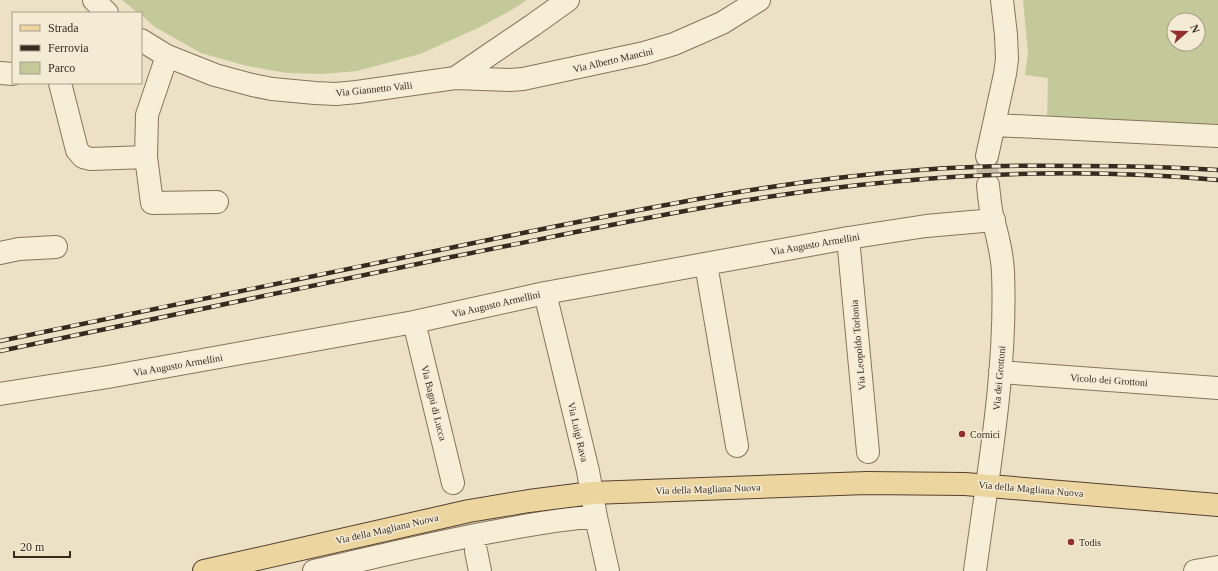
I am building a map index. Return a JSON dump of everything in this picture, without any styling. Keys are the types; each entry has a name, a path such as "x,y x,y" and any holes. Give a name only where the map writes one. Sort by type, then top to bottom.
{"main road":[{"name":"Via della Magliana Nuova","path":"204,571 469,511 529,501 592,493 867,483 938,483 1218,505"}],"street":[{"path":"94,0 106,12"},
{"name":"Via Giannetto Valli","path":"142,41 167,56 215,75 252,85 301,92 336,94 357,92 455,78 568,0"},
{"name":"Via Alberto Mancini","path":"455,78 523,79 644,53 674,44 706,31 759,0"},
{"path":"987,156 1007,59 1002,0"},
{"path":"167,56 147,115 146,157 152,203 218,202"},
{"path":"0,73 12,74"},
{"path":"60,84 77,150 83,157 91,159 146,157"},
{"path":"994,125 1218,136"},
{"name":"Via dei Grottoni","path":"975,571 1000,372 1003,314 1003,272 1000,245 988,185"},
{"name":"Via Augusto Armellini","path":"0,394 108,377 414,322 545,293 848,238 926,226 994,220"},
{"name":"Via Leopoldo Torlonia","path":"848,238 868,452"},
{"path":"0,253 19,249 56,248"},
{"path":"706,264 738,446"},
{"name":"Via Luigi Rava","path":"545,293 588,470 596,517 608,571"},
{"name":"Via Bagni di Lucca","path":"414,322 453,483"},
{"name":"Vicolo dei Grottoni","path":"1000,372 1218,388"},
{"path":"314,571 472,535 545,522 596,517"},
{"path":"1195,571 1218,567"}],"green space":[{"path":"122,0 527,0 480,27 420,54 357,71 323,74 287,73 247,66 201,53 155,27 142,16 142,12 137,12"},
{"path":"1023,0 1218,0 1218,130 1047,120 1048,78 1025,75 1028,53"}],"tunnel":[{"path":"987,156 988,185"}],"railway":[{"path":"0,341 603,217 708,197 814,181 920,170 1001,166 1133,166 1218,170"},
{"path":"0,351 606,226 722,204 817,190 931,179 1046,173 1161,176 1218,180"}],"place":[{"name":"Cornici","path":"962,434"},
{"name":"Todis","path":"1071,542"}]}
